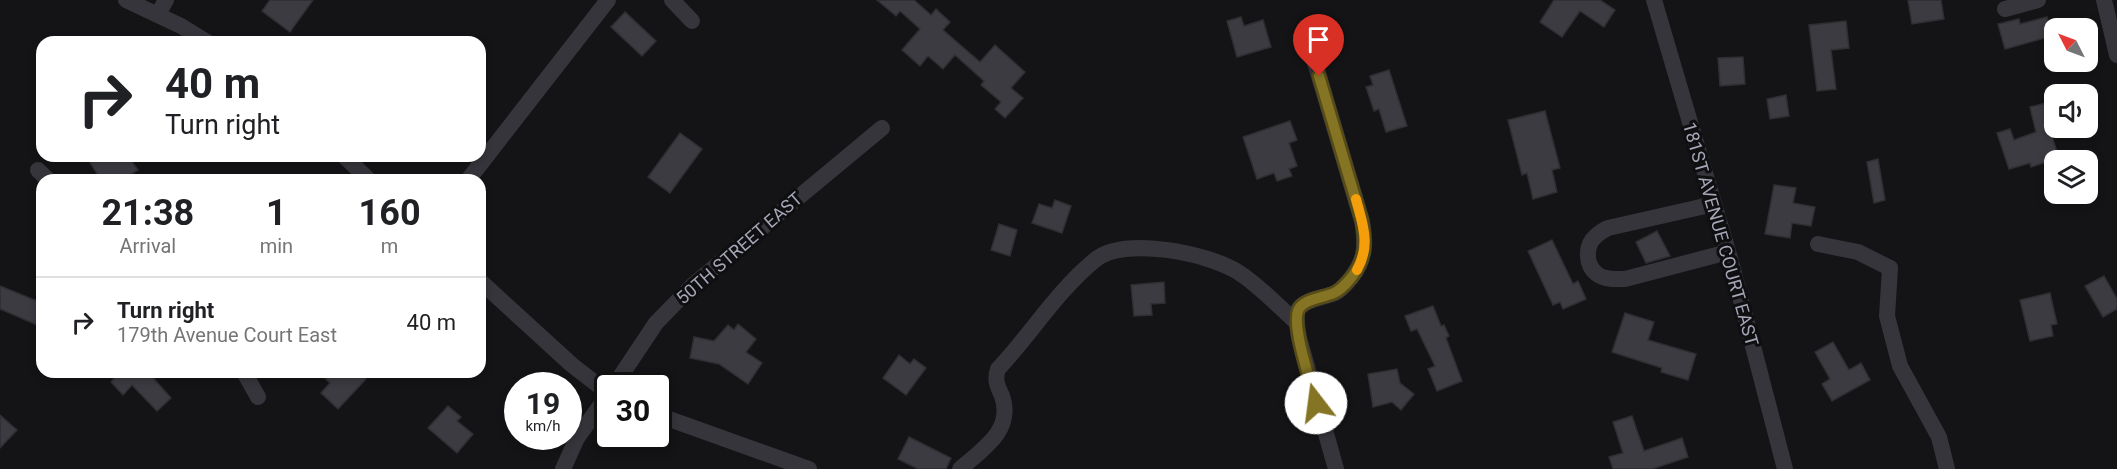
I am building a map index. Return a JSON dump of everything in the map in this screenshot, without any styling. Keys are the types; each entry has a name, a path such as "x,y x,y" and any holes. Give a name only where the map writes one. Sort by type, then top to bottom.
{"street":[{"path":"126,0 162,7 199,36"},
{"path":"486,157 608,0"},
{"path":"672,0 692,21"},
{"name":"181ST AVENUE COURT EAST","path":"1654,0 1728,252 1785,469"},
{"path":"2005,9 2038,0"},
{"path":"2104,0 2117,55"},
{"path":"1313,56 1362,221 1365,251 1356,272 1341,288 1303,304 1298,309 1299,338 1336,469"},
{"name":"50TH STREET EAST","path":"624,372 656,323 693,285 882,128"},
{"path":"350,162 363,174"},
{"path":"473,174 482,162"},
{"path":"1714,204 1608,228 1596,235 1590,244 1588,257 1590,266 1598,275 1610,279 1625,279 1728,252"},
{"path":"1818,244 1858,252 1890,268 1887,316 1900,366 1939,437 1947,469"},
{"path":"960,469 986,446 1002,428 1005,421 1004,402 995,380 998,369 1058,295 1094,260 1107,252 1120,248 1142,248 1201,256 1220,263 1238,272 1255,285 1297,323"},
{"path":"486,286 594,383"},
{"path":"247,378 258,397"},
{"path":"563,469 577,438 594,414"},
{"path":"672,420 810,469"}],"building":[{"path":"270,0 313,0 290,32 262,11"},
{"path":"877,0 914,0 931,15 936,9 950,22 943,30 980,62 995,45 1025,72 1011,88 1023,98 1005,118 995,109 1001,102 981,85 984,81 955,55 943,69 928,56 920,66 902,50 920,29 900,11 896,16"},
{"path":"1554,0 1600,0 1615,10 1604,27 1580,11 1562,37 1540,22"},
{"path":"1908,0 1941,0 1944,19 1912,24"},
{"path":"625,12 656,41 642,56 611,27"},
{"path":"1241,17 1244,26 1263,20 1271,47 1237,57 1227,21"},
{"path":"2047,17 2047,18 2044,18 2044,38 2005,49 1998,24 2019,19 2020,24"},
{"path":"1846,21 1849,48 1831,50 1836,89 1817,91 1809,25"},
{"path":"1743,57 1745,84 1720,86 1718,58"},
{"path":"1389,70 1407,126 1386,132 1379,109 1374,111 1366,87 1373,85 1370,76"},
{"path":"1786,95 1789,116 1770,119 1767,99"},
{"path":"2044,104 2044,138 2053,138 2056,150 2044,150 2044,163 2031,167 2030,163 2009,169 1997,133 2010,129 2014,140 2036,132 2030,107"},
{"path":"1545,111 1560,168 1552,170 1557,192 1533,199 1527,173 1522,175 1508,120"},
{"path":"1290,121 1297,140 1289,143 1297,166 1289,169 1292,176 1277,181 1274,173 1257,179 1243,137"},
{"path":"680,133 702,149 670,193 648,177"},
{"path":"1878,159 1885,200 1874,203 1867,162"},
{"path":"90,162 132,162 138,170 132,174 97,174"},
{"path":"1774,185 1796,188 1793,203 1815,207 1811,226 1792,223 1790,238 1765,234"},
{"path":"1055,200 1071,206 1062,233 1032,223 1039,204 1052,208"},
{"path":"999,224 1017,230 1010,256 991,250"},
{"path":"1657,231 1670,256 1646,263 1636,242"},
{"path":"1552,240 1573,284 1578,281 1586,299 1563,309 1560,302 1553,305 1528,251"},
{"path":"2104,276 2117,299 2117,309 2103,317 2085,286"},
{"path":"1164,282 1165,303 1151,304 1152,315 1134,316 1131,285"},
{"path":"0,286 36,301 36,324 0,309"},
{"path":"2050,293 2057,324 2051,325 2053,336 2030,341 2020,300"},
{"path":"1433,306 1441,326 1444,325 1449,336 1446,338 1462,381 1437,391 1428,369 1435,366 1417,329 1411,331 1405,316"},
{"path":"1625,313 1654,322 1648,340 1696,354 1688,380 1661,372 1662,368 1612,352"},
{"path":"738,324 756,339 746,352 762,363 748,384 719,364 690,358 694,337 714,341 728,325 734,330"},
{"path":"1833,342 1849,370 1861,363 1870,380 1832,401 1822,384 1830,379 1815,352"},
{"path":"899,355 910,364 914,359 926,368 906,395 883,378"},
{"path":"1397,369 1400,383 1414,394 1401,410 1392,402 1373,407 1368,374"},
{"path":"115,378 155,378 171,398 157,411 132,385 123,395 111,382"},
{"path":"325,378 366,379 338,409 321,393 330,383"},
{"path":"448,406 461,417 457,421 473,434 457,453 428,428"},
{"path":"0,415 17,430 0,448"},
{"path":"1632,416 1644,451 1682,438 1688,457 1652,469 1613,469 1609,457 1623,453 1613,422"},
{"path":"909,437 951,458 946,469 918,469 898,459"}],"slow traffic":[{"path":"1356,199 1366,241 1364,258 1357,270"}],"route":[{"path":"1316,403 1299,338 1298,309 1303,304 1336,292 1346,284 1364,258 1366,241 1319,76"}]}
